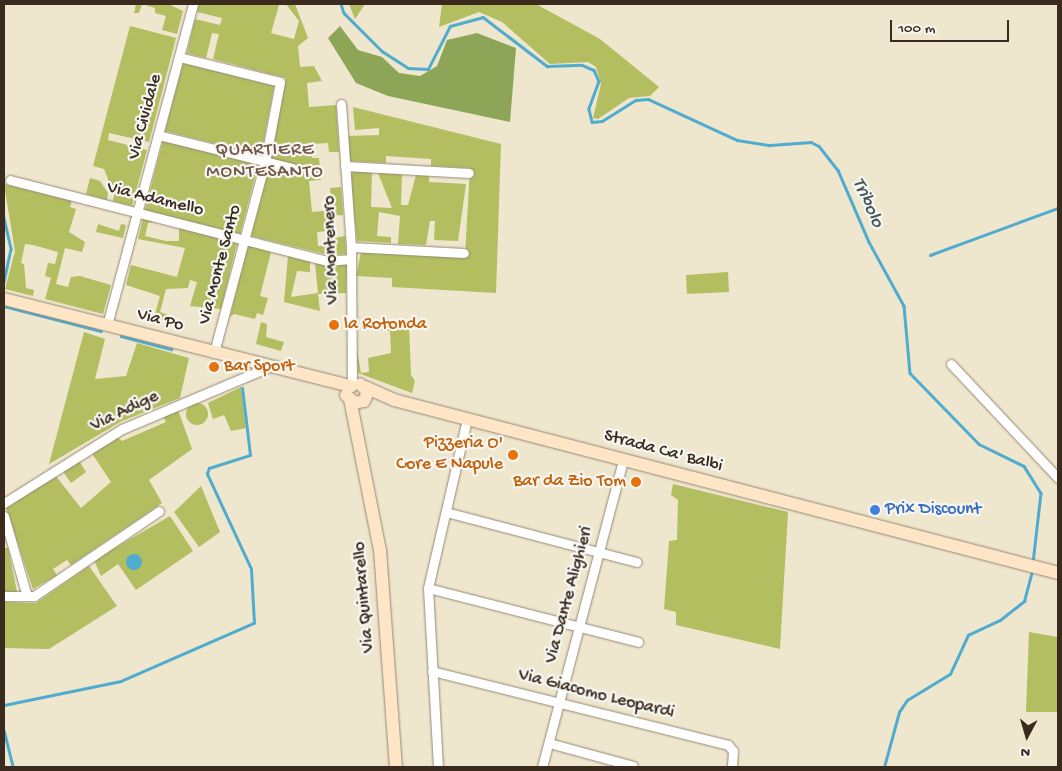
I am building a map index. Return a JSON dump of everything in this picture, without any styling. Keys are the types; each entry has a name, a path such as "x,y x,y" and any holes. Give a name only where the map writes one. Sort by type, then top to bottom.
{"main road":[{"name":"Via Po","path":"4,299 355,390"},
{"name":"Strada Ca' Balbi","path":"355,390 1058,573"},
{"path":"355,390 364,402"},
{"name":"Via Quintarello","path":"355,390 356,426 380,550 396,767"},
{"name":"Strada Ca' Balbi","path":"364,402 394,400"},
{"name":"Via Quintarello","path":"356,426 364,402"}],"street":[{"name":"Via Cividale","path":"107,325 193,4"},
{"name":"Via Monte Santo","path":"179,57 280,82 265,162 214,353"},
{"name":"Via Montenero","path":"341,104 351,247 350,366 355,390"},
{"path":"158,135 292,168"},
{"path":"345,166 469,173"},
{"name":"Via Adamello","path":"10,180 327,261 351,259"},
{"path":"351,247 464,252"},
{"path":"951,364 1058,478"},
{"name":"Via Adige","path":"4,503 122,429 269,367"},
{"path":"438,767 428,588 467,419"},
{"name":"Via Dante Alighieri","path":"542,767 624,460"},
{"path":"4,596 35,596 159,511"},
{"path":"446,512 636,562"},
{"path":"4,516 27,596"},
{"path":"428,588 638,642"},
{"name":"Via Giacomo Leopardi","path":"432,671 728,745 734,751 732,767"},
{"path":"549,743 633,766"}],"green space":[{"path":"136,4 142,4 139,13 134,13"},
{"path":"142,4 168,4 183,11 177,34 162,30 166,16 155,13 155,8"},
{"path":"199,4 279,5 271,33 294,39 299,21 286,4 295,4 308,38 298,46 300,67 314,66 322,81 307,83 309,107 336,105 339,152 329,152 328,143 311,144 312,158 319,158 321,180 309,181 312,212 332,210 330,188 341,187 343,215 326,216 327,231 317,232 318,246 335,245 335,238 345,236 346,254 329,255 251,236 269,168 290,173 293,164 271,159 286,78 213,59 219,34 212,33 206,58 187,53 195,19 220,25 222,18 197,12"},
{"path":"349,4 365,4 355,19"},
{"path":"442,4 536,4 600,39 659,87 650,96 629,98 598,119 593,118 601,84 596,67 588,62 550,64 502,22 479,12 439,27"},
{"path":"130,26 176,38 149,142 109,133 108,140 147,150 132,206 113,201 116,186 110,184 104,169 93,166"},
{"path":"340,26 358,50 382,57 399,73 420,76 437,66 447,40 477,33 516,48 510,122 388,96 356,83 328,38"},
{"path":"183,63 274,86 261,155 165,131"},
{"path":"353,107 501,144 496,293 392,287 392,278 356,276 361,252 465,256 470,168 431,166 431,159 386,156 386,163 349,161 348,136 379,135 379,128 355,130"},
{"path":"163,141 258,165 240,234 145,210"},
{"path":"354,171 372,172 371,207 392,208 378,173 402,174 401,205 408,205 416,175 429,175 429,182 466,184 458,241 434,240 435,221 430,221 426,245 398,244 400,216 379,212 377,236 391,237 391,243 357,241 350,176"},
{"path":"90,178 100,181 108,193 107,200 86,194"},
{"path":"4,184 72,201 70,207 76,209 69,232 85,242 82,252 65,248 56,284 68,287 71,277 80,276 111,285 103,314 45,299 51,278 45,276 48,263 55,264 58,252 33,245 25,244 21,263 24,264 26,288 34,290 33,296 5,289 15,251"},
{"path":"143,219 154,222 148,223 145,236 166,241 179,241 179,228 237,243 221,309 190,306 197,282 190,280 188,288 166,289 160,312 168,315 166,321 154,318 160,296 126,285 131,265 177,277 185,248 138,239"},
{"path":"98,224 119,231 121,224 126,225 123,238 96,232"},
{"path":"248,245 271,252 260,296 268,298 263,315 257,313 255,319 234,314 230,317"},
{"path":"288,256 310,262 310,272 297,271 291,297 318,293 315,263 347,265 346,293 318,294 320,311 284,302"},
{"path":"728,272 729,292 687,294 686,275"},
{"path":"261,322 267,324 266,337 284,342 281,351 256,344"},
{"path":"409,326 411,375 415,381 412,393 358,373 356,345 361,373 369,372 368,358 391,353 390,331 376,329"},
{"path":"84,332 105,339 95,379 126,376 137,343 189,358 180,398 122,421 49,464"},
{"path":"241,387 246,428 231,431 224,415 213,419 208,403"},
{"path":"197,403 205,406 208,414 205,422 197,425 189,422 186,414 189,406"},
{"path":"178,410 192,449 149,480 162,503 71,565 67,560 53,569 57,575 33,589 6,508 55,475 81,508 111,482 91,452 117,437 122,441 166,422 163,416"},
{"path":"78,459 86,472 71,483 62,470"},
{"path":"673,484 788,512 780,649 676,625 676,612 664,609 669,541 677,540 678,500 671,495"},
{"path":"201,486 220,532 199,547 174,512"},
{"path":"170,516 193,551 136,590 118,564 101,576 94,560"},
{"path":"4,548 8,548 17,592 4,592"},
{"path":"89,566 117,606 49,649 4,648 4,602 36,603"},
{"path":"1029,632 1058,637 1058,712 1026,712"}],"water":[{"path":"134,554 142,562 134,570 126,562"}],"waterway":[{"name":"Tribolo","path":"341,4 344,13 382,51 408,68 428,69 450,26 483,17 547,66 582,65 594,70 599,81 589,109 592,122 602,121 636,100 648,99 737,140 770,145 811,142 819,146 838,170 869,242 904,306 910,373 979,444 1024,466 1041,493 1033,563"},
{"path":"930,255 1058,208"},
{"path":"4,218 11,249 4,282"},
{"path":"4,306 101,331"},
{"path":"121,336 171,349"},
{"path":"4,705 121,681 254,623 251,569 207,474 209,468 250,455 242,388"},
{"name":"Tribolo","path":"884,767 899,712 907,700 950,674 968,635 1000,620 1024,601 1032,571"},
{"path":"4,730 13,767"}],"place":[{"name":"la Rotonda","path":"334,325"},
{"name":"Bar Sport","path":"214,367"},
{"name":"Pizzeria O' Core E Napule","path":"513,455"},
{"name":"Bar da Zio Tom","path":"636,482"},
{"name":"Prix Discount","path":"875,510"}],"district":[{"name":"QUARTIERE MONTESANTO","path":"265,162"}]}
